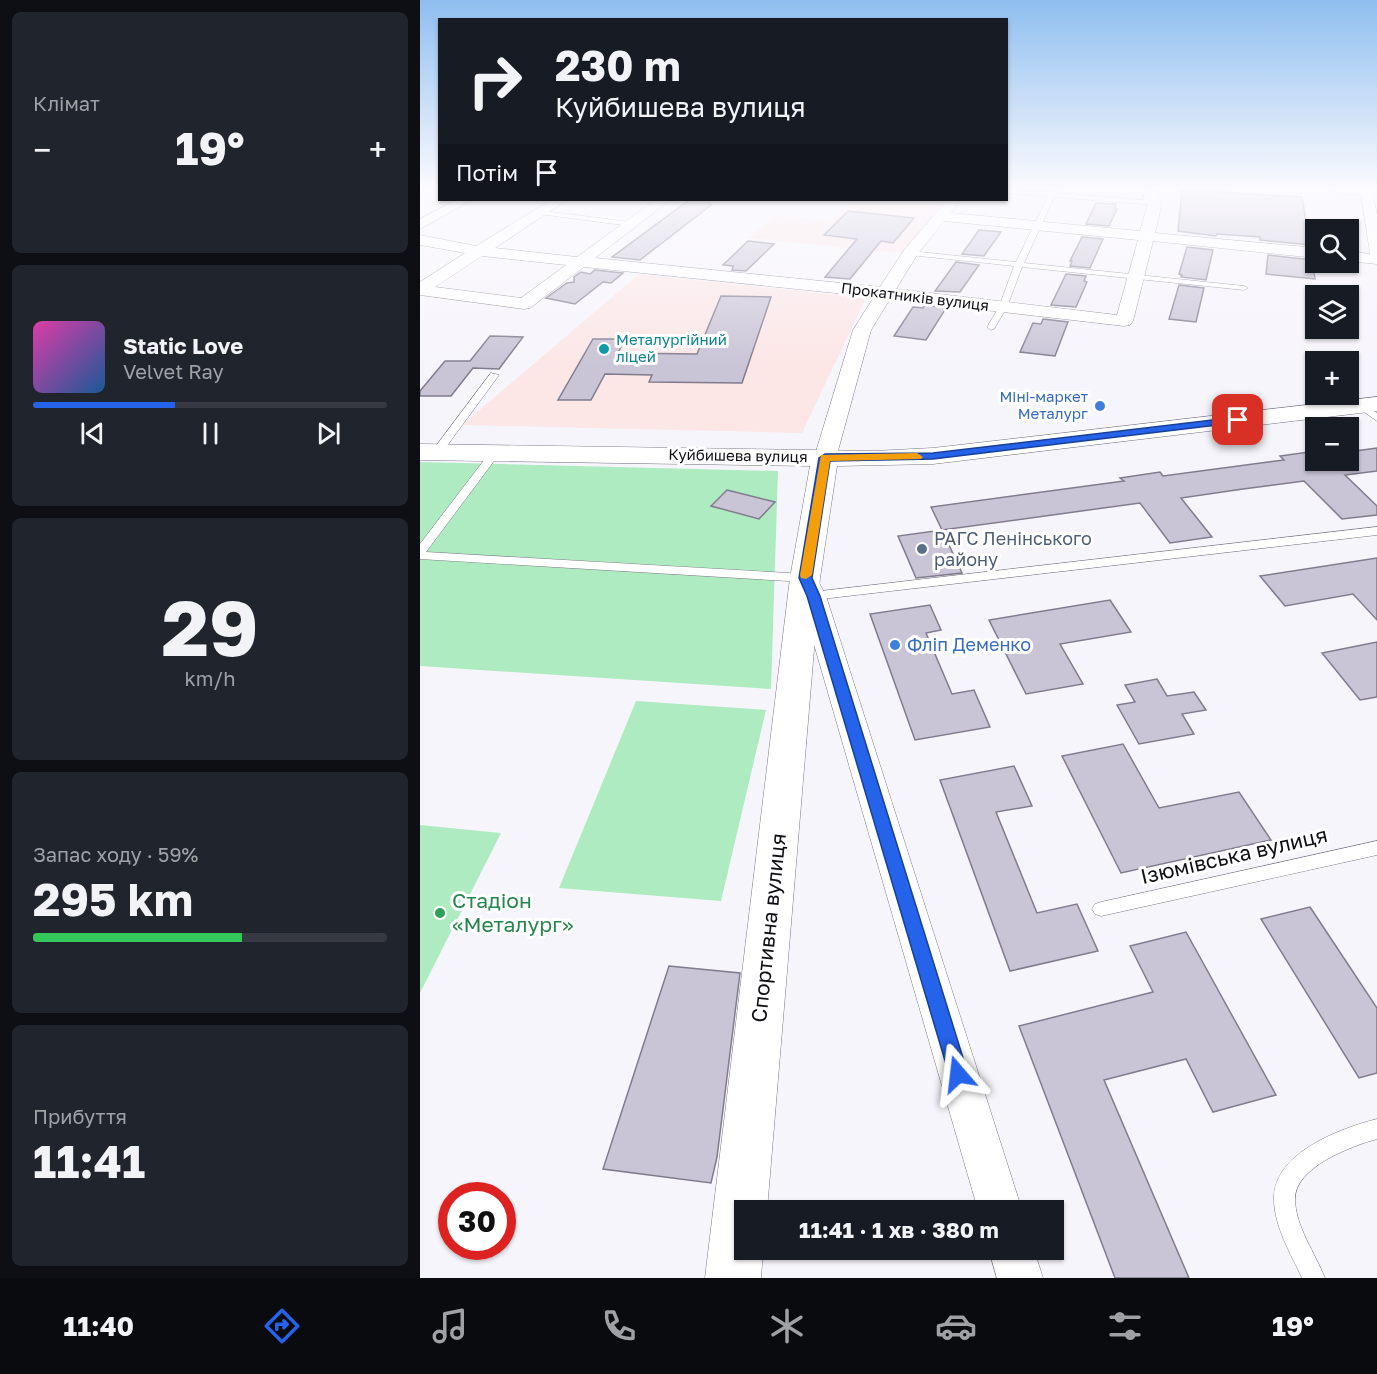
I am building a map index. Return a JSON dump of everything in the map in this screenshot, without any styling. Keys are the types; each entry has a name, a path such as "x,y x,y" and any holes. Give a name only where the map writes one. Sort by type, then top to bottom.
{"main road":[{"name":"Куйбишева вулиця","path":"429,452 825,458 933,456 1372,409"},
{"name":"Спортивна вулиця","path":"733,1278 825,458"}],"street":[{"name":"Прокатників вулиця","path":"459,248 577,262 886,292 1125,321 1135,277"},
{"path":"420,289 481,248"},
{"path":"420,289 524,304 597,248"},
{"path":"825,458 862,330 914,248"},
{"path":"1135,277 1143,248"},
{"path":"1255,248 1305,252"},
{"path":"1359,257 1377,259"},
{"name":"Спортивна вулиця","path":"809,587 997,1200"},
{"path":"1015,1260 1020,1278"}],"lane":[{"path":"991,327 1003,307 1027,248"},
{"path":"910,253 1244,288"},
{"path":"429,452 494,375"},
{"path":"420,553 495,453"},
{"path":"420,553 809,587 1377,531"},
{"name":"Ізюмівська вулиця","path":"1101,909 1377,848"},
{"path":"1314,1278 1289,1222 1285,1192 1296,1170 1320,1152 1351,1135 1377,1129"}],"shaded area":[{"path":"846,248 905,248 901,253"},
{"path":"639,274 866,298 802,433 462,425"}],"green space":[{"path":"420,462 778,471 771,689 420,666"},
{"path":"636,701 766,710 721,901 559,888"},
{"name":"Стадіон «Металург»","path":"420,825 501,833 420,993"}],"building":[{"path":"625,248 656,248 640,260 612,257"},
{"path":"741,248 770,248 746,271 732,270 733,266 723,265"},
{"path":"850,248 876,248 850,279 825,277"},
{"path":"967,248 990,248 984,256 962,254"},
{"path":"1077,248 1099,248 1090,268 1070,266 1072,261 1070,261"},
{"path":"1187,248 1213,250 1206,280 1181,277 1182,275 1179,274"},
{"path":"1268,255 1305,259 1305,273 1314,273 1315,279 1266,274"},
{"path":"956,262 979,265 960,292 935,291"},
{"path":"595,270 623,273 611,283 603,282 575,304 546,298 567,283 574,282 574,277 581,272 590,274"},
{"path":"1066,274 1086,276 1084,281 1087,282 1076,307 1051,305"},
{"path":"1179,285 1204,288 1196,322 1169,319"},
{"name":"Металургійний ліцей","path":"721,296 771,297 742,383 649,382 652,375 605,374 591,400 558,400 593,339 625,339 618,353 697,354"},
{"path":"925,305 946,308 926,340 894,336 913,307 923,308"},
{"path":"1043,319 1068,322 1055,356 1020,352 1033,323 1041,324"},
{"path":"490,336 523,337 499,369 473,368 451,396 420,396 420,391 445,361 470,361"},
{"path":"1377,448 1377,471 1345,475 1377,506 1377,515 1342,519 1304,481 1181,498 1212,537 1170,543 1140,503 942,530 931,507 1124,481 1120,478 1160,472 1163,476 1284,460 1280,456 1305,453 1305,471 1359,471 1359,450"},
{"path":"727,490 775,502 759,519 711,506"},
{"path":"942,530 962,573 916,578 898,536"},
{"path":"1377,558 1377,620 1353,594 1285,606 1260,576"},
{"path":"1110,600 1131,632 1060,644 1083,684 1026,694 989,620"},
{"path":"930,605 941,630 926,633 952,694 974,690 990,727 915,740 870,614"},
{"path":"1377,642 1377,697 1360,700 1322,653"},
{"path":"1157,679 1167,696 1194,692 1206,710 1182,714 1194,734 1139,744 1117,705 1135,702 1125,685"},
{"path":"1123,744 1159,808 1239,792 1271,840 1121,873 1062,756"},
{"path":"1014,766 1032,806 996,812 1037,913 1077,904 1098,951 1010,971 940,780"},
{"path":"1310,907 1377,1008 1377,1073 1359,1078 1261,919"},
{"path":"1186,932 1276,1095 1213,1112 1186,1059 1104,1080 1189,1278 1115,1278 1019,1026 1153,992 1130,946"},
{"path":"669,966 740,973 717,1157 711,1183 603,1169"}],"slow traffic":[{"path":"806,575 825,458 917,457"}],"place":[{"name":"Металургійний ліцей","path":"604,349"},
{"name":"Міні-маркет Металург","path":"1100,406"},
{"name":"РАГС Ленінського району","path":"922,549"},
{"name":"Фліп Деменко","path":"895,645"},
{"name":"Стадіон «Металург»","path":"440,913"}],"route":[{"path":"958,1074 813,596 805,578 825,458 874,459 933,456 1238,420"}]}
